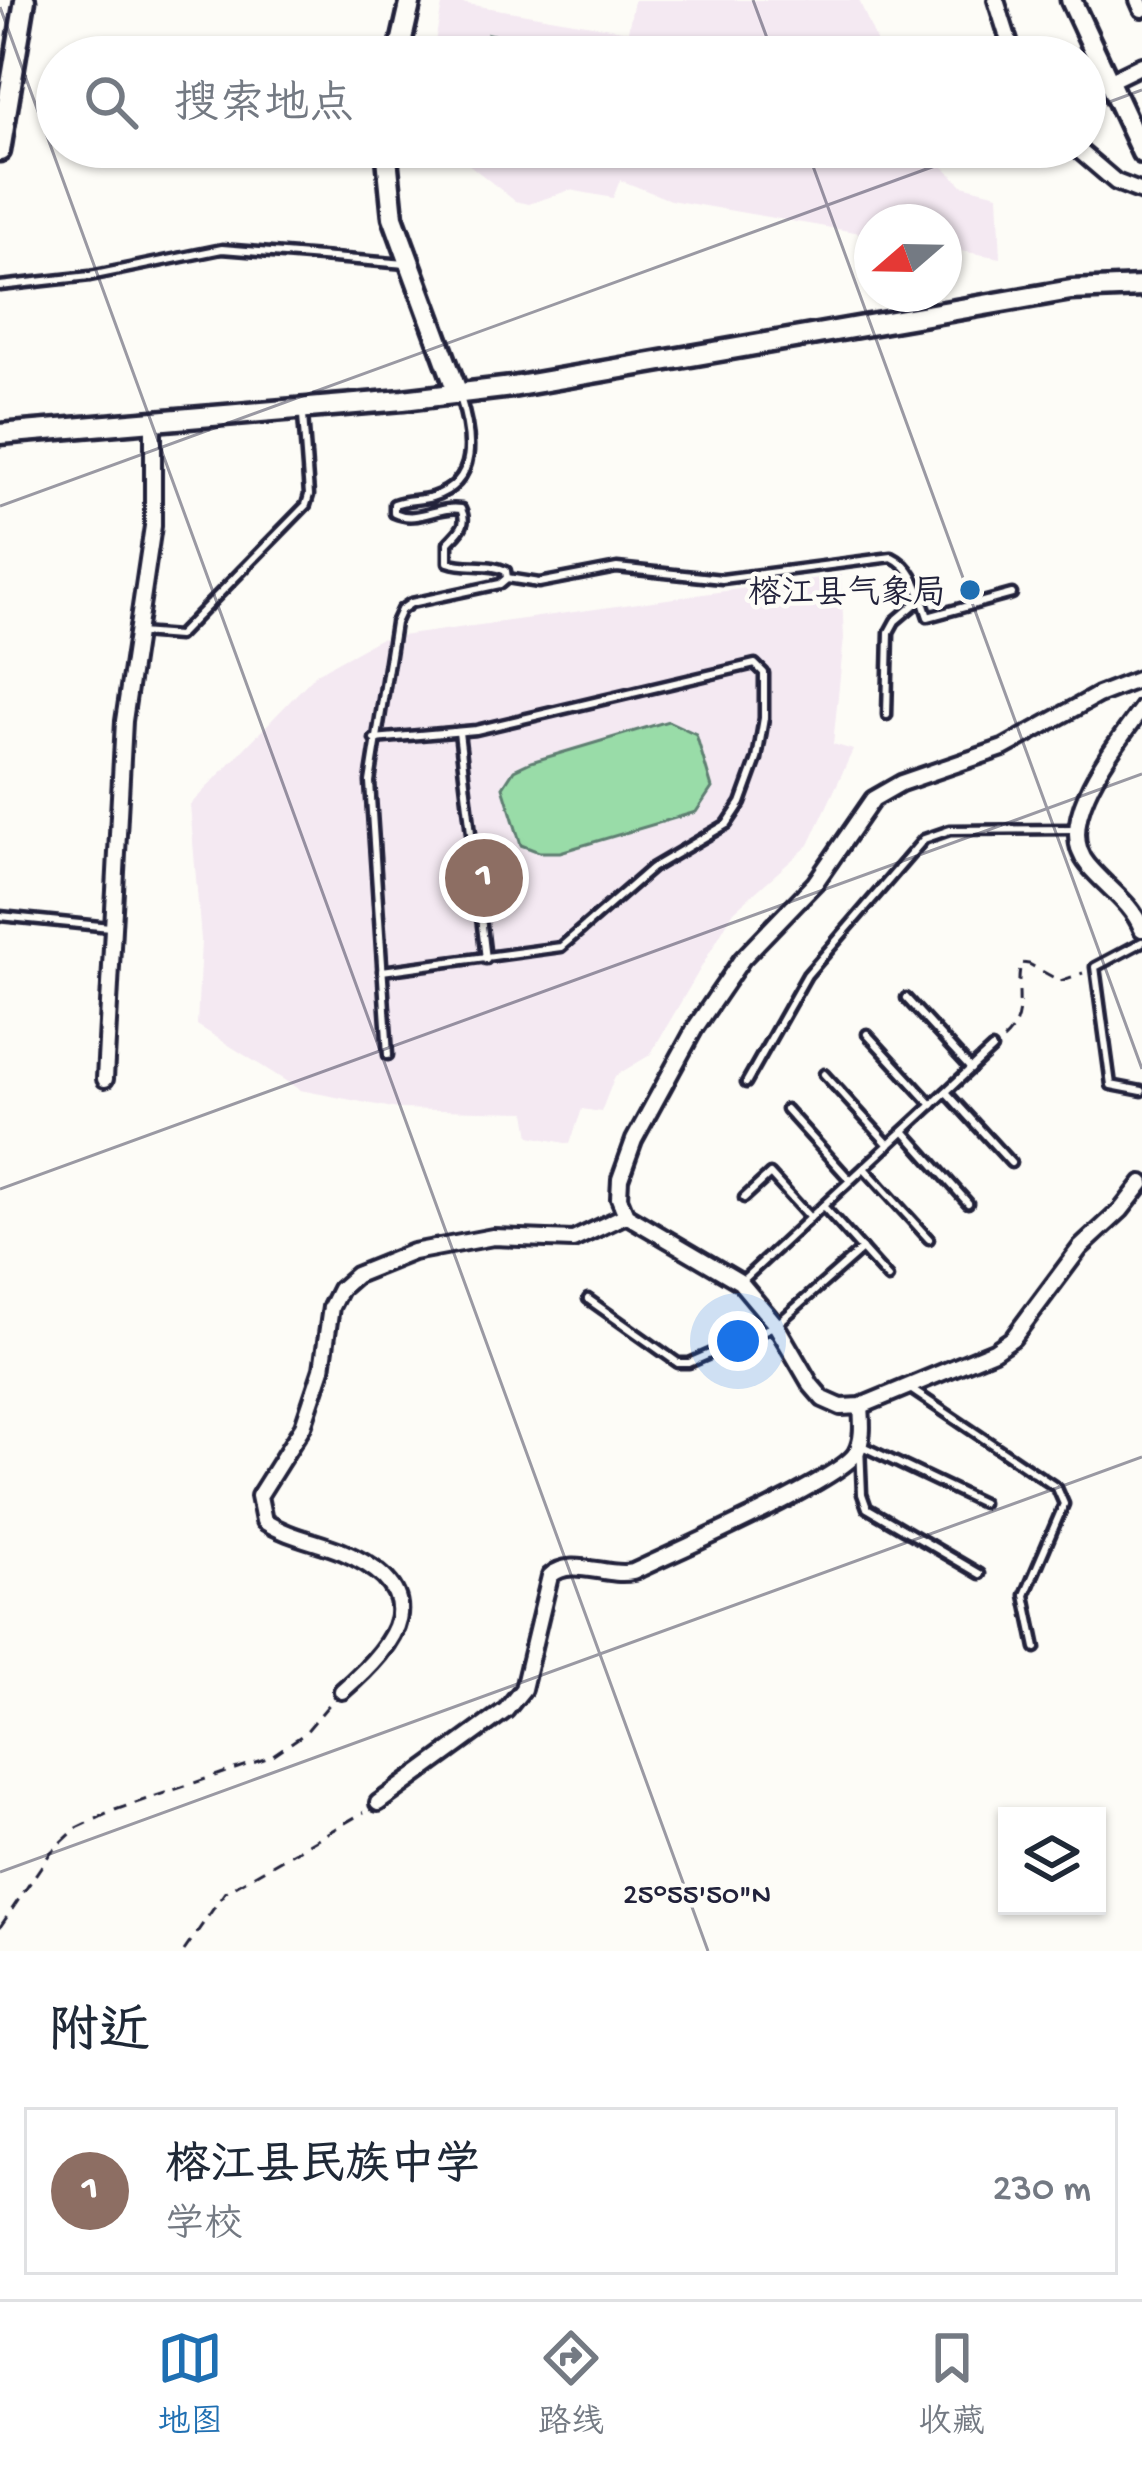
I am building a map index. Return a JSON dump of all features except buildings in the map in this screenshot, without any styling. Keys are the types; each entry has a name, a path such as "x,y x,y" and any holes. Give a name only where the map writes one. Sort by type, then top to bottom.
{"main road":[{"path":"0,152 25,0"},
{"path":"403,36 411,0"},
{"path":"1071,0 1087,36"},
{"path":"1106,77 1142,153"},
{"path":"388,168 393,217 458,394"},
{"path":"0,434 458,394 1070,290 1142,286"}],"street":[{"path":"996,0 1007,36"},
{"path":"1138,0 1142,9"},
{"path":"1108,81 1142,65"},
{"path":"1100,168 1116,182 1142,192"},
{"path":"105,1079 124,721 153,526 153,421"},
{"path":"1142,678 1098,694 1003,748 901,783 873,799 815,883 742,959 694,1028 634,1140 620,1179 619,1198 626,1215 740,1282 776,1325 811,1385 824,1399 841,1407 861,1406 909,1388 1013,1338 1080,1248 1142,1184"},
{"path":"1142,708 1084,801 1076,829 1080,855 1125,901 1142,929"},
{"path":"342,1691 392,1641 399,1614 393,1589 384,1576 356,1558 264,1521 259,1496 303,1426 322,1369 331,1307 340,1289 356,1275 413,1252 493,1237 573,1240 626,1215"},
{"path":"378,1803 506,1710 523,1689 550,1576 557,1569 619,1576 633,1572 819,1482 847,1464 860,1445 861,1406"}],"lane":[{"path":"0,286 90,276 222,249 408,264"},
{"path":"458,394 471,442 468,466 457,484 439,495 394,504 394,513 421,517 451,507 460,509 465,518 448,543 448,562 497,567 506,571 507,578"},
{"path":"139,633 178,636 306,506 302,409"},
{"path":"388,1054 371,813 374,739 401,610 411,603 500,584 507,578 538,583 617,568 722,579 892,557 905,563 928,617 1012,594"},
{"path":"887,715 889,632 921,599"},
{"path":"374,739 458,732 755,664 764,673 764,718 757,759 727,824 652,868 561,947 382,971"},
{"path":"458,732 486,959"},
{"path":"746,1083 807,975 924,839 950,830 1076,829"},
{"path":"0,916 113,927"},
{"path":"1142,942 1095,967 1111,1085 1142,1091"},
{"path":"906,998 971,1069"},
{"path":"867,1034 932,1106"},
{"path":"740,1282 992,1049"},
{"path":"824,1074 889,1145"},
{"path":"946,1092 1011,1163"},
{"path":"786,1109 850,1180"},
{"path":"904,1131 968,1203"},
{"path":"865,1168 929,1239"},
{"path":"744,1198 770,1174 810,1218"},
{"path":"823,1206 888,1278"},
{"path":"588,1300 678,1363 689,1363 776,1325 862,1249"},
{"path":"909,1388 1057,1488 1064,1504 1025,1595 1036,1648"},
{"path":"980,1574 867,1508 860,1445 982,1503"}],"path":[{"path":"992,1049 1015,1030 1021,963 1060,981 1095,967"},
{"path":"0,1927 50,1852 77,1828 115,1810 270,1757 304,1734 342,1691"},
{"path":"184,1951 225,1892 378,1803"}],"shaded area":[{"path":"443,0 628,31 634,0 859,0 874,36 436,36"},
{"path":"473,168 945,168 962,185 998,194 1001,258 962,251 962,204 854,204 854,232 670,200 620,180 613,198 570,190 529,204 515,201"},
{"path":"841,575 844,638 833,744 853,750 809,845 734,911 650,1055 615,1076 601,1112 582,1109 570,1144 530,1136 526,1112 398,1109 300,1090 197,1025 201,940 190,805 317,673 379,639"}],"green space":[{"path":"668,721 696,734 712,788 696,812 560,852 539,852 521,845 503,787 514,770"}],"place":[{"name":"榕江县气象局","path":"970,590"},
{"name":"榕江县民族中学","path":"484,878"}]}
